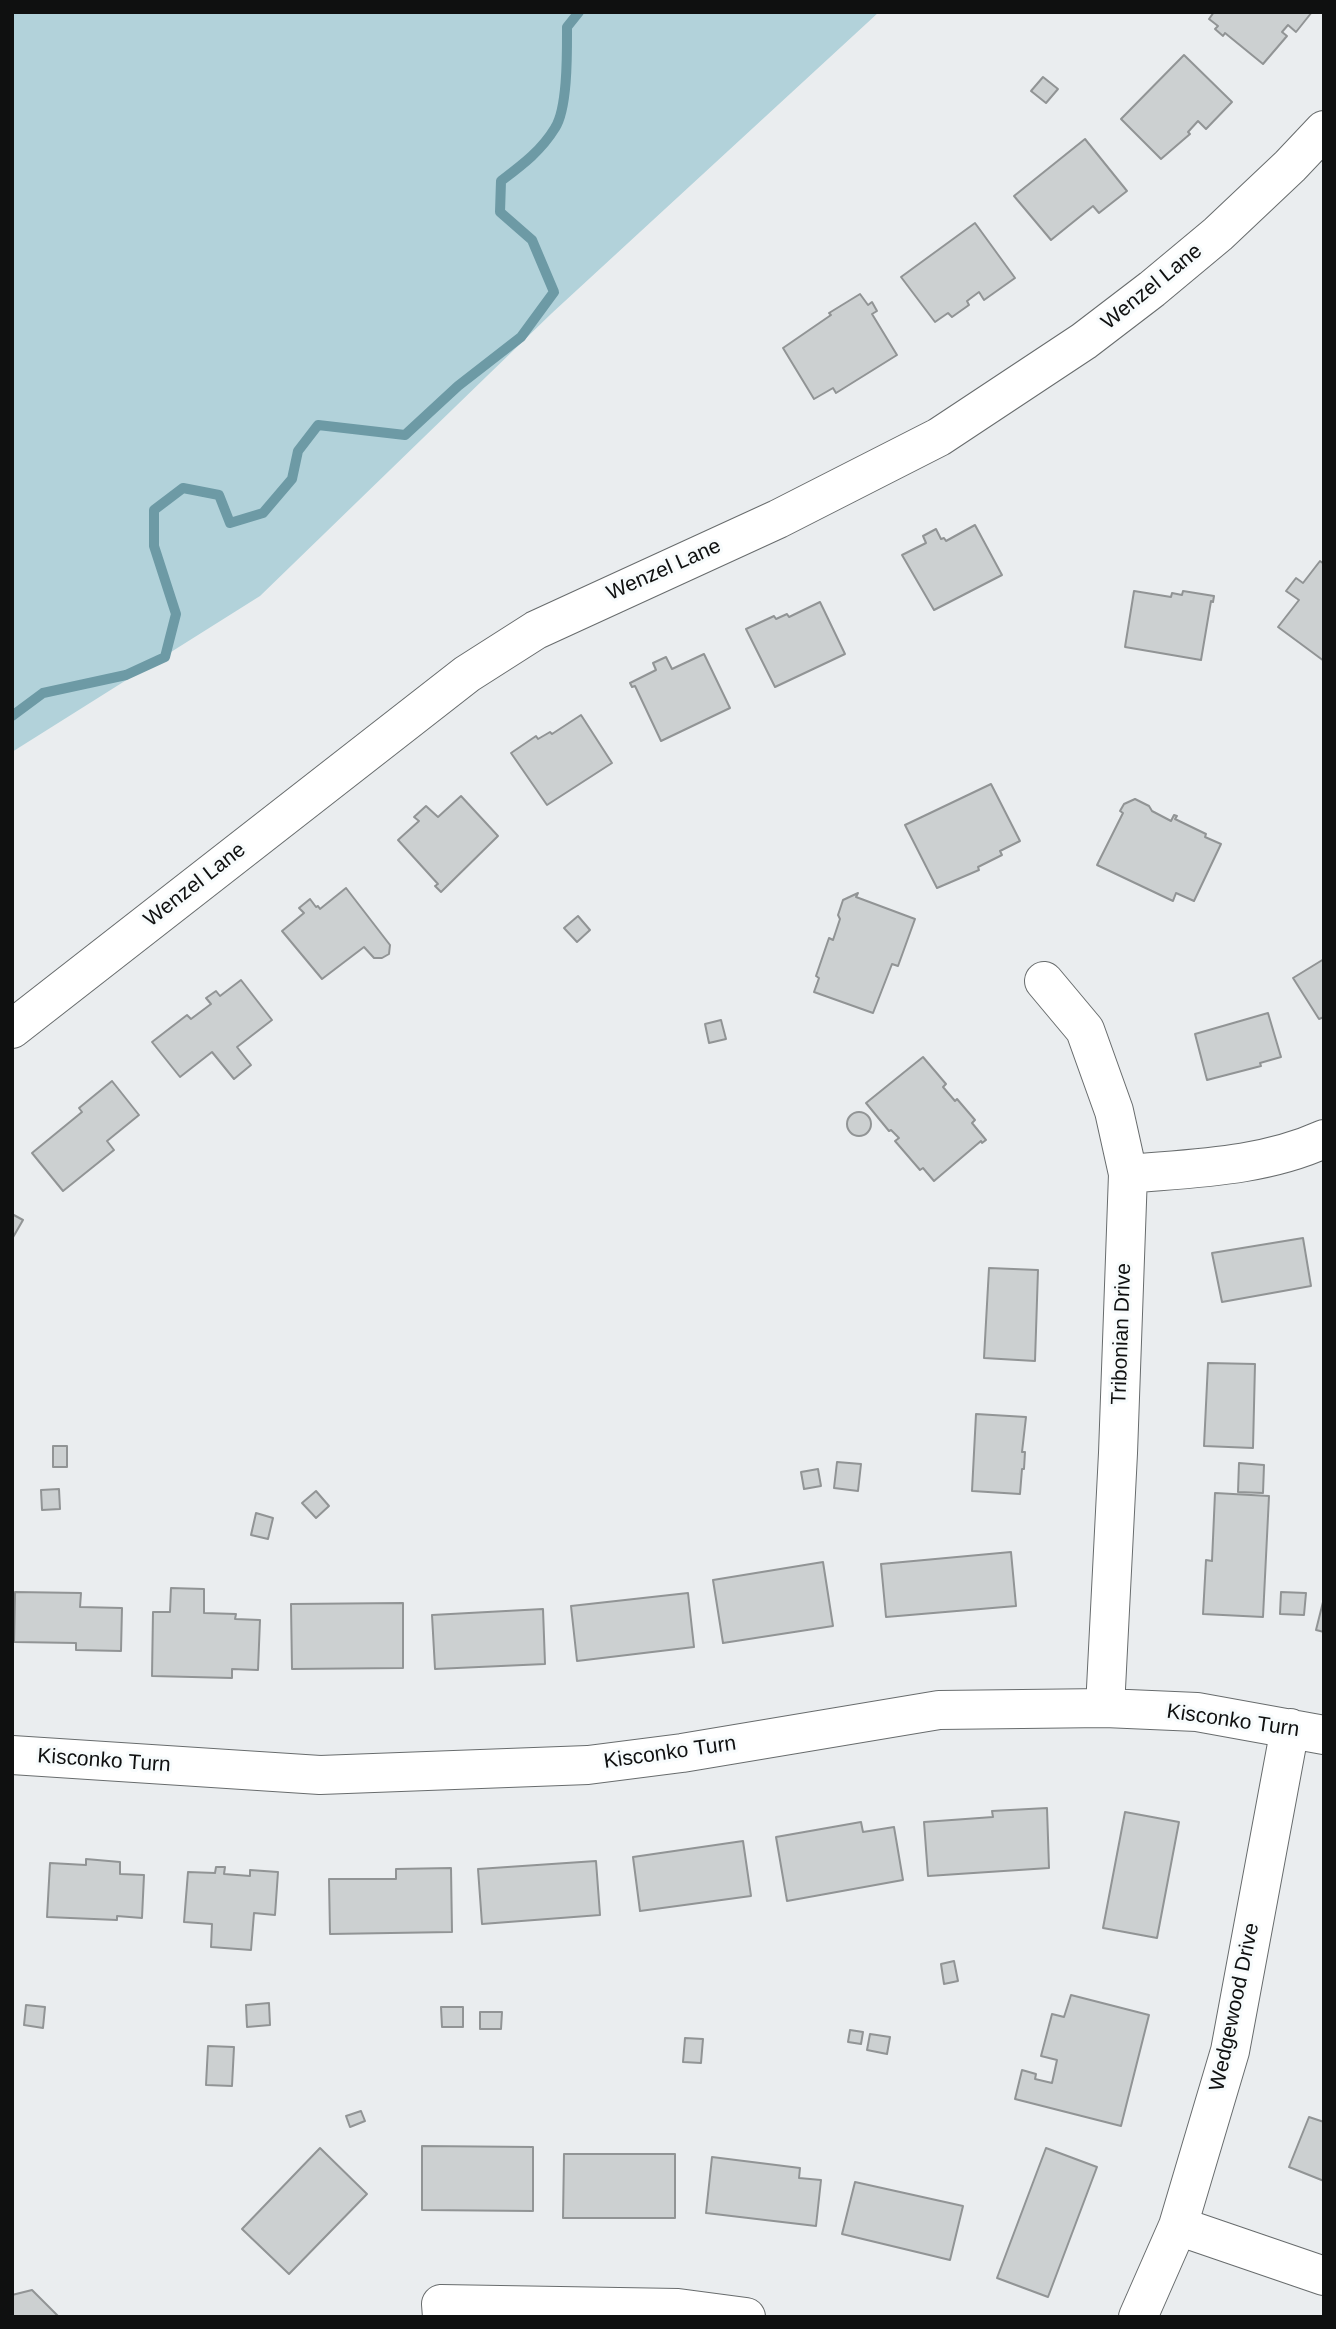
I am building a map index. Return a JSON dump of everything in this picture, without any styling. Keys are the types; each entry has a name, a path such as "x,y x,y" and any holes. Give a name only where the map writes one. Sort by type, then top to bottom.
{"street":[{"name":"Wenzel Lane","path":"12,1029 467,674 536,629 778,519 939,437 1084,341 1218,234 1324,130"},
{"name":"Tribonian Drive","path":"1044,981 1086,1030 1114,1111 1128,1174 1105,1709"},
{"path":"1128,1174 1246,1163 1304,1148 1324,1139"},
{"name":"Kisconko Turn","path":"12,1755 320,1775 588,1765 682,1753 939,1710 1105,1709 1197,1712 1307,1732"},
{"name":"Wedgewood Drive","path":"1138,2317 1178,2226 1230,2051 1307,1732"},
{"path":"1178,2226 1324,2276"},
{"path":"442,2317 441,2304 678,2308 746,2317"}],"shaded area":[{"path":"12,12 879,12 552,313 260,596 12,752"}],"building":[{"path":"1214,12 1312,12 1296,32 1288,25 1282,32 1287,36 1263,64 1225,33 1223,36 1215,29 1218,26 1209,19"},
{"path":"1184,55 1232,102 1206,129 1198,121 1188,132 1190,134 1161,159 1121,119"},
{"path":"1043,77 1058,89 1046,103 1031,91"},
{"path":"1085,139 1127,191 1099,213 1093,206 1051,240 1014,196"},
{"path":"975,223 1015,278 984,300 979,292 967,301 969,305 952,317 948,313 935,322 901,277"},
{"path":"860,294 868,305 872,302 877,311 872,314 897,355 836,393 833,388 814,399 783,348 831,315 829,313"},
{"path":"975,525 1002,575 934,610 902,555 926,543 923,536 936,529 941,539 946,541"},
{"path":"1320,561 1324,564 1324,661 1278,627 1299,600 1286,591 1296,578 1303,583"},
{"path":"1134,591 1171,597 1172,593 1182,595 1183,591 1214,596 1201,660 1125,647"},
{"path":"820,602 845,654 775,687 746,629 774,616 776,619 787,614 789,617"},
{"path":"704,654 730,708 661,741 635,686 632,687 630,683 656,670 653,663 666,657 672,669"},
{"path":"581,715 612,763 547,805 511,753 536,736 538,739 550,732 552,734"},
{"path":"991,784 1020,841 1000,851 1002,855 978,867 979,870 937,888 905,825"},
{"path":"461,796 498,836 441,892 435,886 438,884 398,840 419,821 414,817 426,806 438,817"},
{"path":"1135,799 1171,821 1174,815 1177,816 1175,819 1221,844 1194,901 1176,893 1173,901 1097,865 1123,813 1120,811 1124,804"},
{"path":"346,888 390,945 389,954 374,958 364,947 322,979 282,931 304,913 299,908 310,899 320,909"},
{"path":"858,893 856,897 915,919 898,966 892,964 873,1013 814,992 819,978 816,976 829,938 833,940 843,900"},
{"path":"578,916 590,930 577,942 564,928"},
{"path":"1324,959 1324,1017 1319,1019 1293,978"},
{"path":"241,980 272,1020 237,1047 251,1065 234,1079 212,1052 180,1077 152,1042 187,1015 191,1019 211,1004 206,998 216,991 220,996"},
{"path":"1268,1013 1281,1057 1260,1063 1261,1066 1207,1080 1195,1034"},
{"path":"721,1020 726,1039 709,1043 705,1024"},
{"path":"923,1057 946,1084 943,1087 975,1120 972,1123 986,1140 982,1143 981,1141 934,1181 923,1168 920,1170 895,1141 899,1138 889,1131 866,1103"},
{"path":"112,1081 139,1115 107,1141 114,1150 63,1191 32,1153 82,1112 79,1108"},
{"path":"859,1112 870,1119 871,1124 864,1135 859,1136 848,1129 847,1124 854,1113"},
{"path":"12,1214 23,1220 12,1239"},
{"path":"1303,1238 1311,1286 1222,1302 1212,1253"},
{"path":"989,1268 1038,1270 1035,1361 984,1358"},
{"path":"1208,1363 1255,1364 1253,1448 1204,1446"},
{"path":"976,1414 1026,1417 1020,1494 972,1491"},
{"path":"53,1446 67,1446 67,1467 53,1467"},
{"path":"837,1462 861,1464 858,1491 834,1488"},
{"path":"1239,1463 1264,1465 1263,1493 1238,1492"},
{"path":"818,1469 821,1486 804,1489 801,1472"},
{"path":"59,1489 60,1509 42,1510 41,1490"},
{"path":"316,1491 329,1506 316,1518 302,1503"},
{"path":"1215,1493 1269,1496 1263,1617 1203,1614 1206,1560 1212,1561"},
{"path":"256,1513 273,1518 268,1539 251,1535"},
{"path":"1011,1552 1016,1606 886,1617 881,1564"},
{"path":"823,1562 833,1626 723,1643 713,1580"},
{"path":"171,1588 204,1589 204,1613 236,1614 235,1619 260,1620 258,1670 232,1669 232,1678 152,1676 153,1612 170,1612"},
{"path":"15,1592 81,1593 80,1607 122,1608 121,1651 76,1650 76,1643 14,1642"},
{"path":"1281,1592 1306,1593 1304,1615 1280,1614"},
{"path":"688,1593 694,1647 577,1661 571,1606"},
{"path":"1324,1598 1324,1632 1316,1630"},
{"path":"403,1603 403,1668 292,1669 291,1604"},
{"path":"543,1609 545,1664 435,1669 432,1615"},
{"path":"1047,1808 1049,1868 928,1876 924,1822 993,1817 992,1811"},
{"path":"1125,1812 1179,1822 1157,1938 1103,1928"},
{"path":"861,1822 863,1832 894,1827 903,1880 787,1901 776,1837"},
{"path":"743,1841 751,1896 640,1911 633,1857"},
{"path":"86,1859 120,1862 120,1874 144,1875 142,1918 117,1916 117,1920 47,1917 50,1863 86,1865"},
{"path":"596,1861 600,1915 482,1924 478,1869"},
{"path":"216,1867 225,1867 224,1874 250,1876 250,1870 278,1872 275,1915 254,1913 251,1950 211,1947 212,1924 184,1922 188,1872 215,1873"},
{"path":"451,1868 452,1932 330,1934 329,1879 396,1879 396,1869"},
{"path":"954,1961 958,1981 944,1984 941,1964"},
{"path":"1071,1995 1149,2015 1121,2126 1015,2099 1022,2070 1036,2074 1035,2079 1052,2083 1057,2060 1041,2056 1052,2014 1064,2017"},
{"path":"269,2003 270,2025 247,2027 246,2005"},
{"path":"26,2005 45,2007 43,2028 24,2025"},
{"path":"441,2007 463,2007 463,2027 442,2027"},
{"path":"480,2012 502,2012 501,2029 480,2029"},
{"path":"850,2030 863,2032 861,2044 848,2042"},
{"path":"870,2034 890,2037 887,2054 867,2050"},
{"path":"685,2038 703,2039 701,2063 683,2062"},
{"path":"208,2046 234,2047 232,2086 206,2085"},
{"path":"361,2111 365,2121 350,2127 346,2116"},
{"path":"1309,2117 1324,2122 1324,2181 1289,2167"},
{"path":"422,2146 533,2147 533,2211 422,2210"},
{"path":"320,2148 367,2194 289,2274 242,2229"},
{"path":"1046,2148 1097,2167 1048,2297 997,2278"},
{"path":"564,2154 675,2154 675,2218 563,2218"},
{"path":"712,2157 800,2168 799,2178 821,2180 816,2226 706,2213"},
{"path":"855,2182 963,2206 950,2260 842,2234"},
{"path":"32,2290 59,2317 12,2317 12,2295"}],"waterway":[{"path":"12,716 43,693 126,675 165,657 176,614 154,546 154,510 183,488 219,495 230,523 263,513 292,479 298,451 318,425 405,435 458,386 521,337 554,292 532,240 500,212 501,181 537,151 555,128 562,107 566,79 567,27 579,12"}]}
